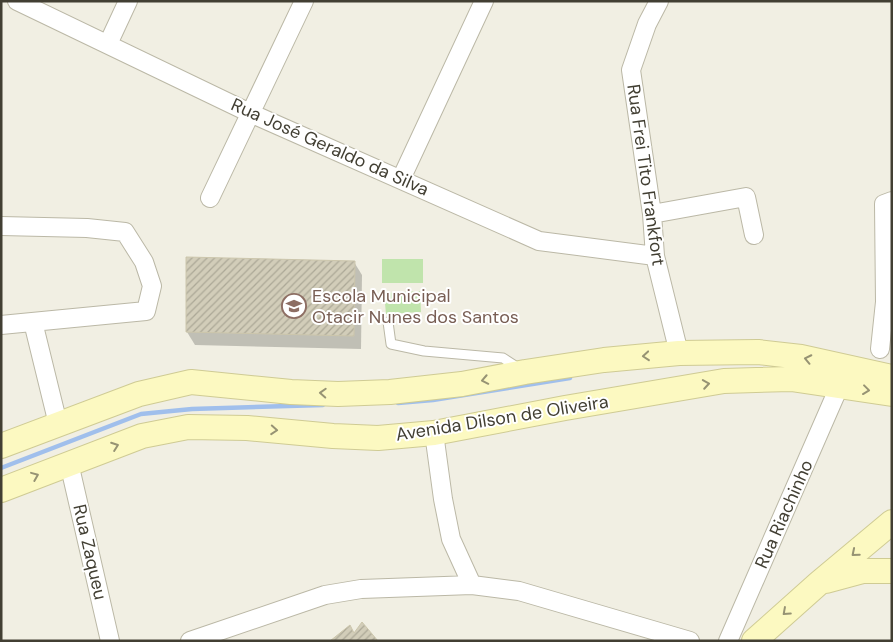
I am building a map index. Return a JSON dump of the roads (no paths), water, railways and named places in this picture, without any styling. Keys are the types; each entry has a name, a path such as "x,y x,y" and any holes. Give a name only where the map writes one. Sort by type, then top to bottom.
{"main road":[{"path":"1,446 139,394 191,382 291,392 338,394 390,392 462,384 604,360 679,353 758,352 801,357 892,377"},
{"name":"Avenida Dilson de Oliveira","path":"1,490 142,436 188,427 256,429 378,438 434,433 724,381 791,380 892,394"},
{"path":"754,641 892,522"},
{"path":"819,583 863,571 892,571"}],"street":[{"name":"Rua José Geraldo da Silva","path":"17,1 250,113 539,241 656,256"},
{"path":"108,44 128,1"},
{"path":"210,198 304,1"},
{"path":"402,179 484,1"},
{"name":"Rua Frei Tito Frankfort","path":"659,1 647,24 632,70 656,256 679,353"},
{"path":"652,214 746,197 754,235"},
{"path":"855,368 886,348 884,204 892,201"},
{"path":"1,226 87,228 125,232 144,262 152,286 146,311 1,325"},
{"path":"33,322 58,424"},
{"name":"Rua Riachinho","path":"728,641 839,387"},
{"path":"434,433 451,539 472,585"},
{"name":"Rua Zaqueu","path":"69,463 110,641"},
{"path":"190,641 325,595 361,589 472,585 519,591 690,641"}],"lane":[{"path":"388,322 391,344 424,351 503,358 525,372"}],"waterway":[{"path":"398,403 433,400 570,378"},
{"path":"1,468 141,414 192,409 323,405"}],"place":[{"name":"Escola Municipal Otacir Nunes dos Santos","path":"294,306"}]}
